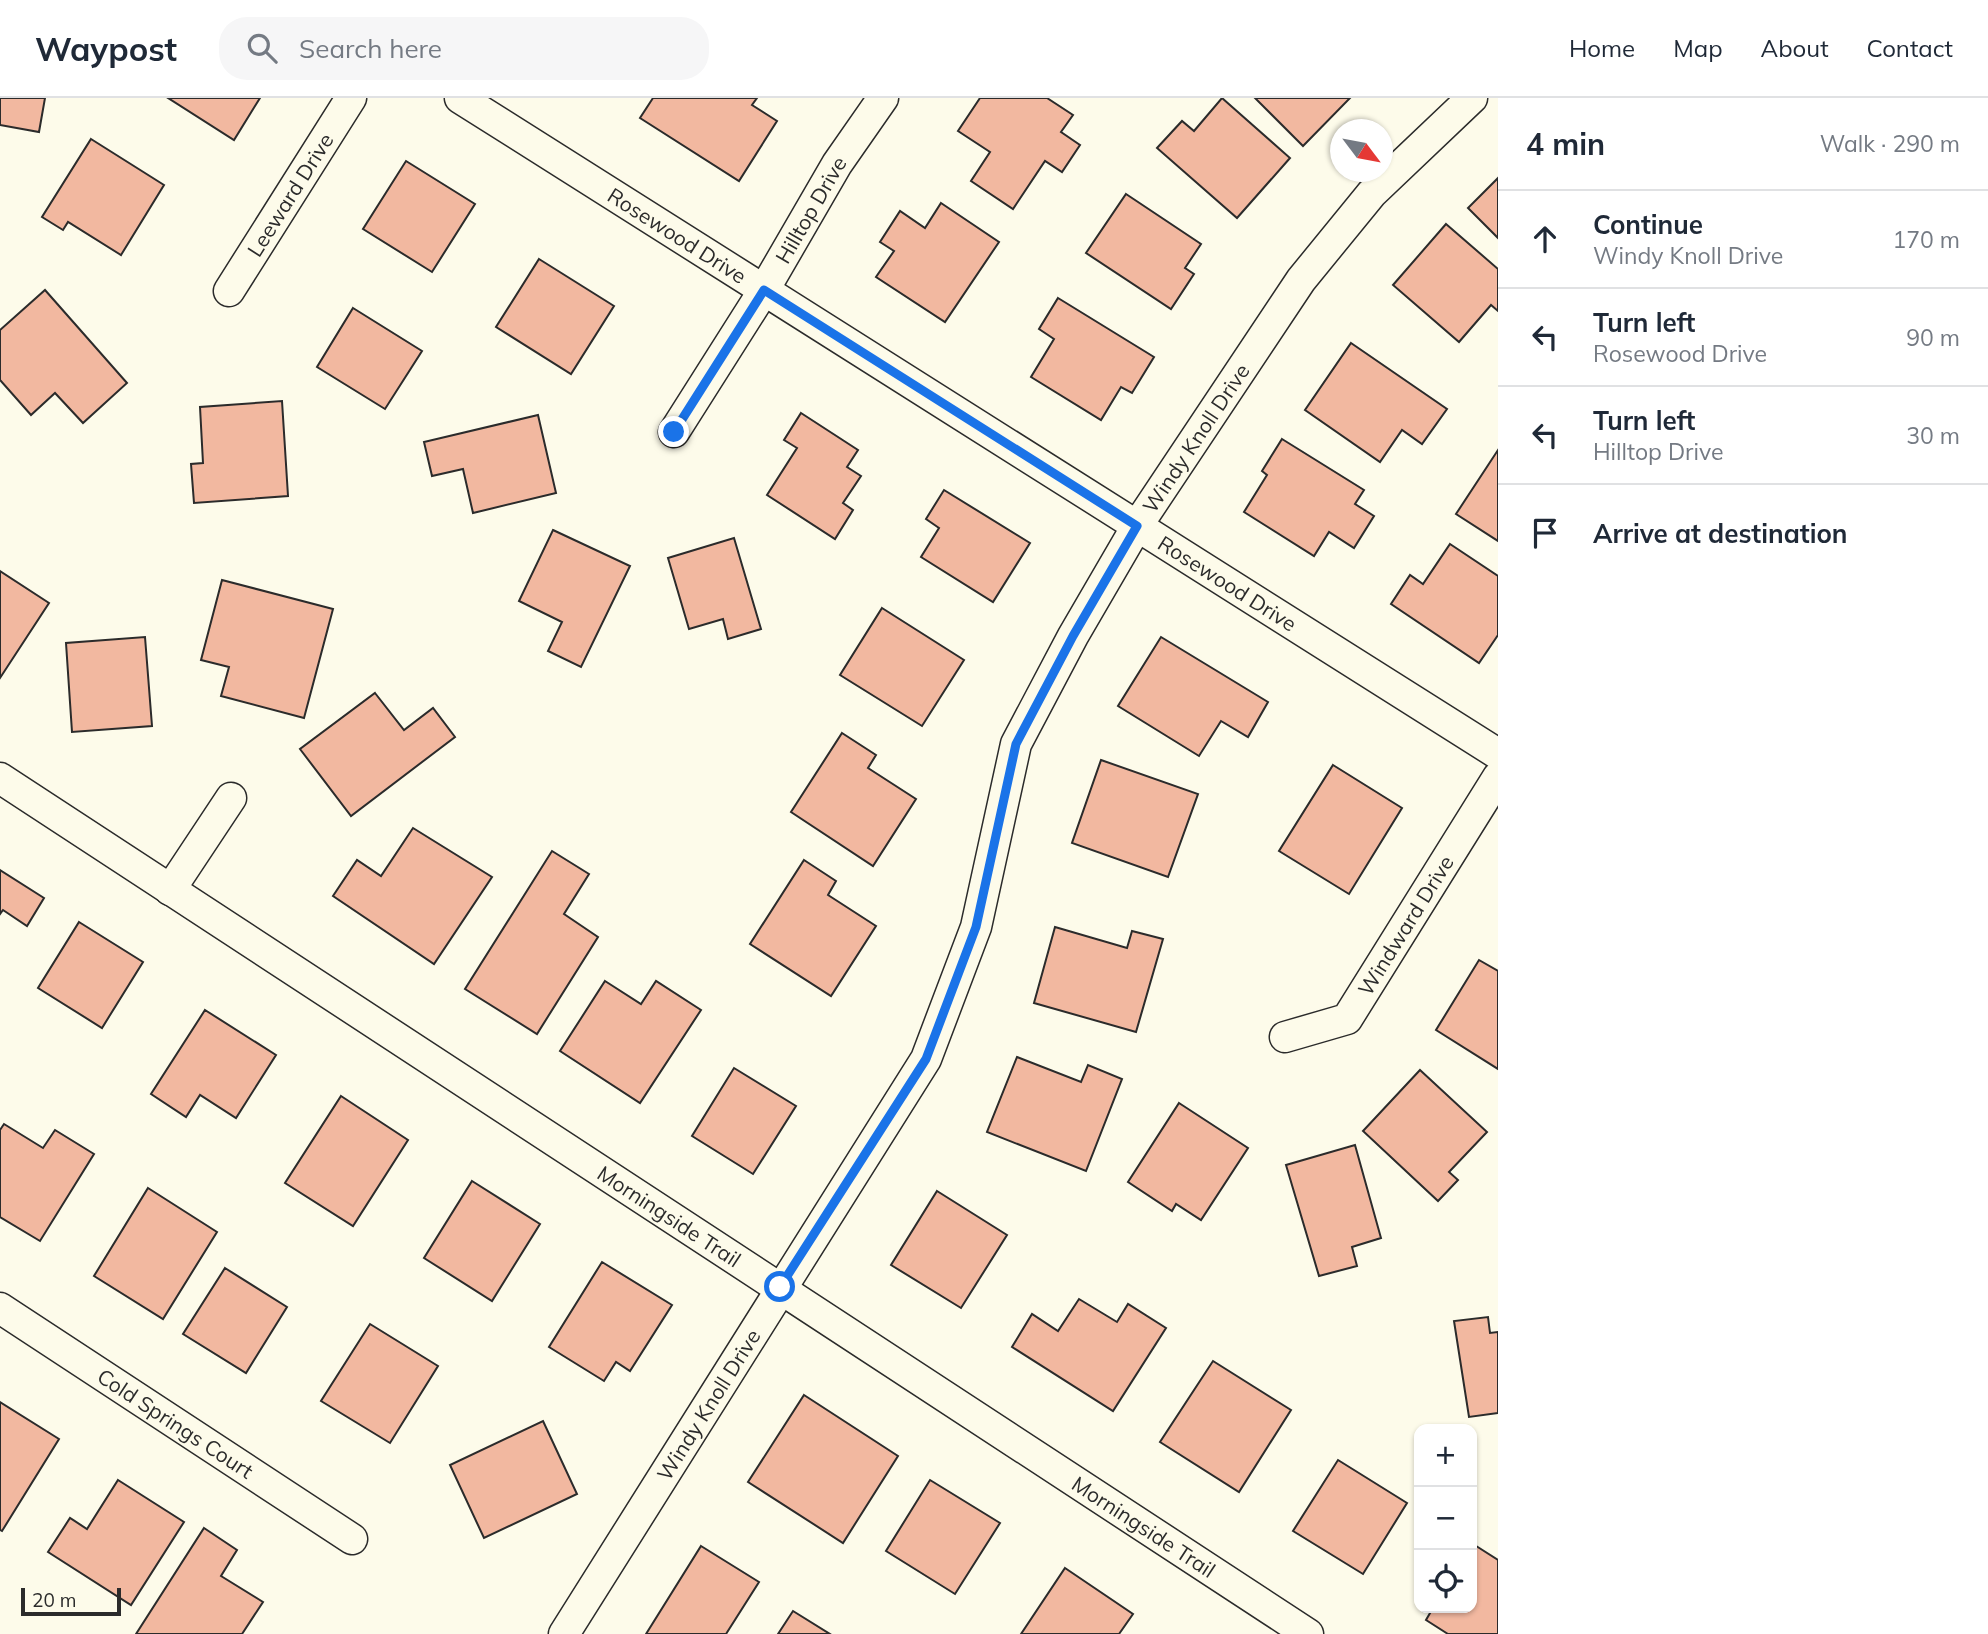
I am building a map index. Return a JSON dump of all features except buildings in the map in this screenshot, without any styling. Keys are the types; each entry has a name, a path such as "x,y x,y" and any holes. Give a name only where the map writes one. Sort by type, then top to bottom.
{"street":[{"name":"Leeward Drive","path":"229,291 351,98"},
{"name":"Rosewood Drive","path":"460,98 1498,754"},
{"name":"Hilltop Drive","path":"674,432 764,290 837,164 883,98"},
{"name":"Windy Knoll Drive","path":"564,1634 926,1059 976,927 1016,744 1073,636 1137,526 1301,280 1373,192 1472,98"},
{"name":"Windward Drive","path":"1285,1037 1347,1019 1498,777"},
{"name":"Morningside Trail","path":"0,778 1308,1634"},
{"path":"170,890 231,798"},
{"name":"Cold Springs Court","path":"0,1308 352,1539"}],"route":[{"path":"674,432 764,290 1137,526 1073,636 1016,744 976,927 926,1059 780,1287"}]}
